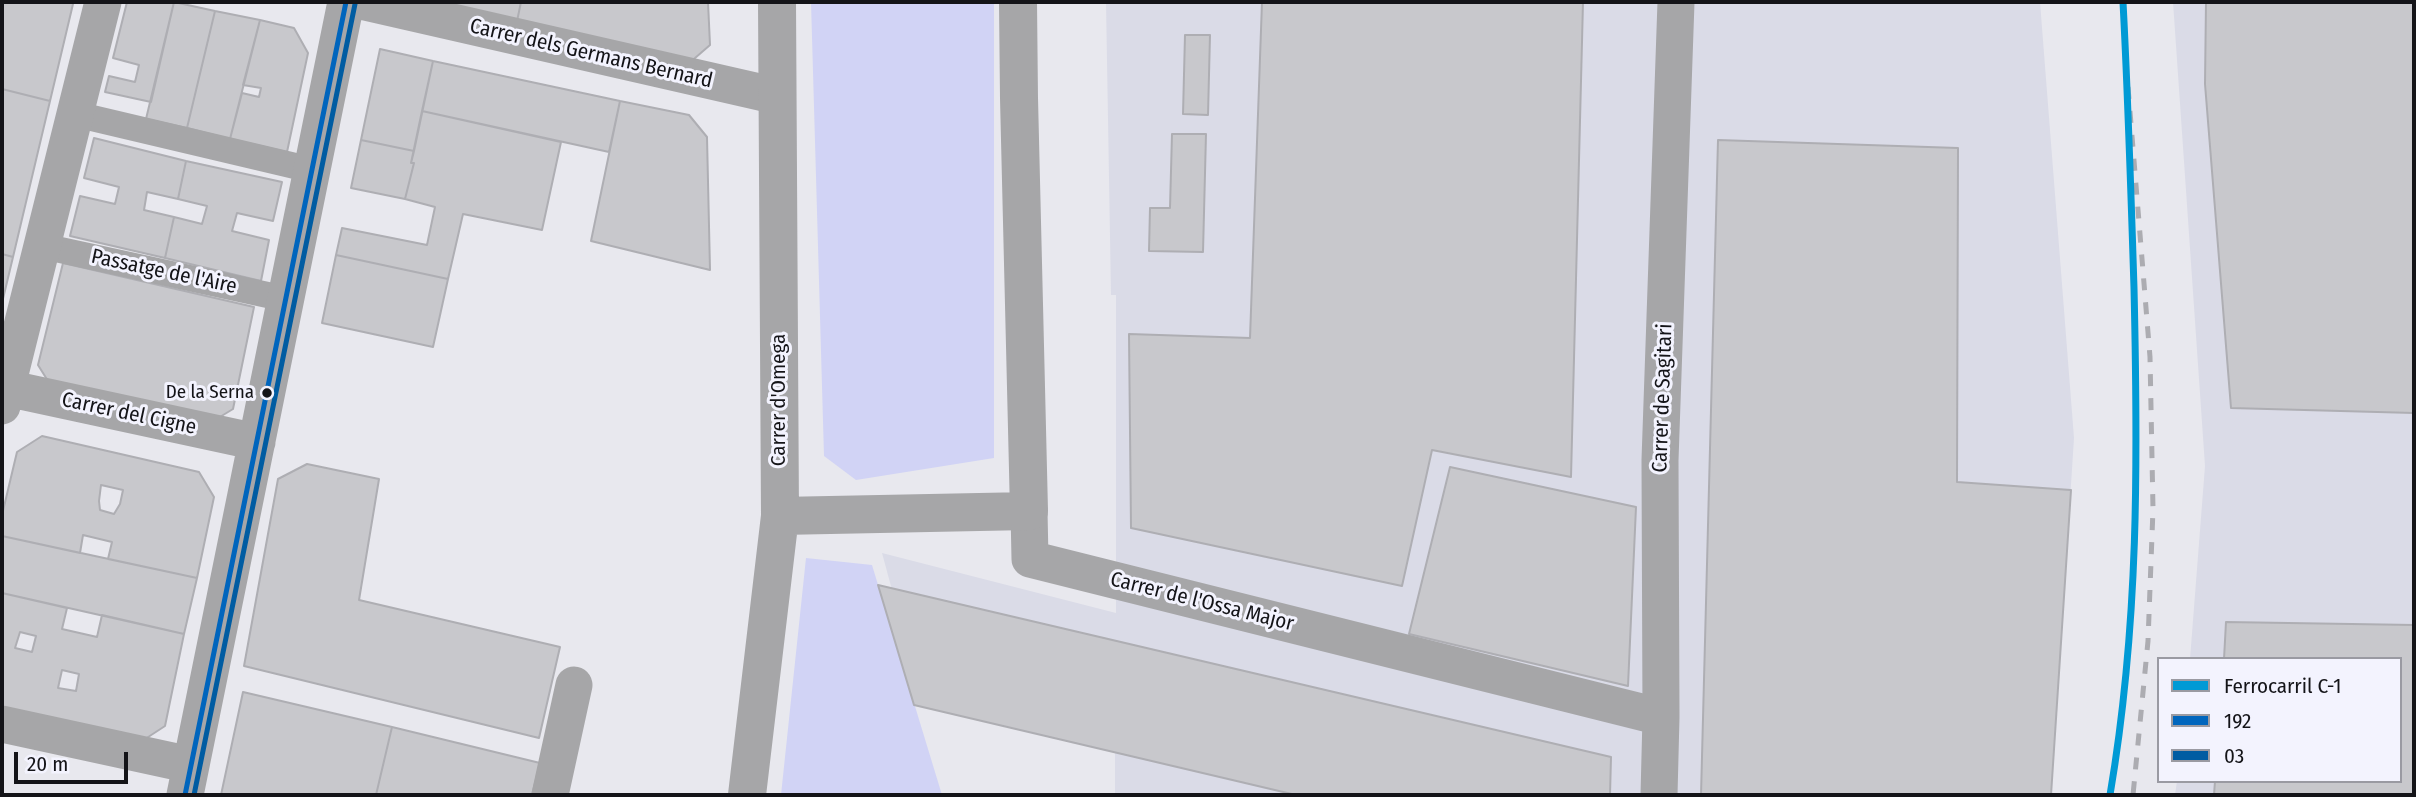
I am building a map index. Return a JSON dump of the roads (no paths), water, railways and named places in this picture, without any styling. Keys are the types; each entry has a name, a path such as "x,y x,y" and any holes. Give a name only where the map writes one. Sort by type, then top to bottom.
{"street":[{"path":"3,393 103,2"},
{"path":"2,724 188,780 346,2"},
{"name":"Carrer dels Germans Bernard","path":"365,2 777,96"},
{"name":"Carrer d'Omega","path":"747,795 780,516 777,2"},
{"path":"780,516 1029,511 1018,2"},
{"name":"Carrer de Sagitari","path":"1658,795 1661,717 1660,460 1676,2"},
{"path":"75,114 312,170"},
{"name":"Passatge de l'Aire","path":"42,246 286,299"},
{"name":"Carrer del Cigne","path":"3,393 257,442"},
{"name":"Carrer de l'Ossa Major","path":"1029,511 1030,559 1661,717"},
{"path":"550,795 574,685"}],"railway":[{"path":"2128,87 2150,357 2153,509 2148,641 2133,795"}],"rail line":[{"name":"C-1","path":"2110,795 2127,668 2136,479 2134,288 2123,2"}],"place":[{"name":"De la Serna","path":"267,393"}]}
